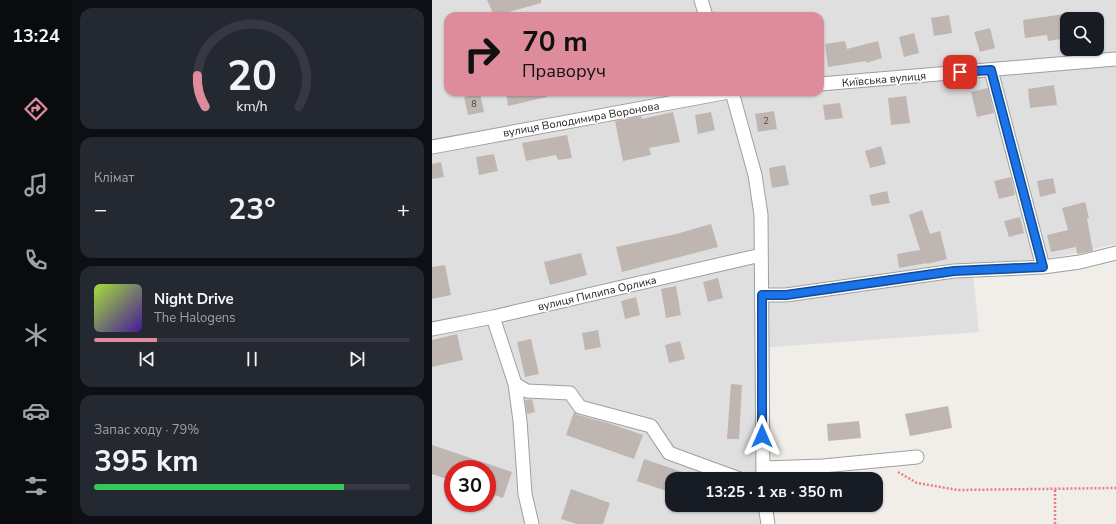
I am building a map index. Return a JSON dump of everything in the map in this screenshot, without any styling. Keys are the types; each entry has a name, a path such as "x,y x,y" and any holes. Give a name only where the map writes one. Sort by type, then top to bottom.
{"street":[{"path":"700,0 704,12"},
{"name":"Київська вулиця","path":"824,84 1116,59"},
{"path":"991,70 1043,267"},
{"name":"вулиця Володимира Воронова","path":"432,147 709,96"},
{"path":"732,96 755,175 761,215 763,472"},
{"path":"762,295 786,295 954,271 1043,267 1080,262 1116,253"},
{"name":"вулиця Пилипа Орлика","path":"432,329 493,317 761,255"},
{"path":"493,317 514,384 520,421 525,494 532,524"},
{"path":"514,384 527,391 570,393 580,407 651,426 669,453 721,472"},
{"path":"771,472 917,457"},
{"path":"766,512 768,524"}],"path":[{"path":"898,472 917,482 958,490 1116,488"},
{"path":"1055,489 1055,524"}],"shaded area":[{"path":"432,0 1116,0 1116,244 1057,257 972,265 979,332 758,348 767,472 665,472 665,512 770,512 771,524 432,524"}],"building":[{"path":"487,0 541,0 541,3 508,12 492,12"},
{"path":"949,15 952,33 934,36 931,18"},
{"path":"1060,15 1060,39 1048,41 1047,35 1025,38 1023,20"},
{"path":"990,28 995,48 980,52 974,32"},
{"path":"914,33 919,53 904,57 899,37"},
{"path":"845,41 847,49 878,41 882,58 866,63 866,61 828,67 825,44"},
{"path":"1054,85 1057,105 1030,108 1028,89"},
{"path":"988,88 994,113 977,117 971,92"},
{"path":"481,96 484,112 468,115 464,97"},
{"path":"507,96 547,96 547,97 508,106"},
{"path":"906,96 910,123 891,125 888,98"},
{"path":"840,103 843,118 825,120 823,105"},
{"path":"774,111 777,129 758,132 755,114"},
{"path":"673,112 680,142 649,148 651,155 623,161 615,121 641,116 642,119"},
{"path":"711,112 715,130 698,134 695,115"},
{"path":"567,135 572,158 558,160 556,155 526,161 522,143"},
{"path":"881,146 886,164 870,168 865,151"},
{"path":"494,154 498,171 479,175 476,157"},
{"path":"441,162 444,177 432,179 432,164"},
{"path":"785,165 789,185 772,188 769,168"},
{"path":"1011,177 1015,195 999,199 994,181"},
{"path":"1053,178 1056,193 1040,197 1037,181"},
{"path":"887,191 890,203 872,206 869,195"},
{"path":"1085,202 1089,218 1087,218 1093,251 1077,254 1076,247 1051,252 1047,235 1068,230 1062,208"},
{"path":"922,210 930,234 940,231 947,259 927,264 899,268 897,254 920,250 909,215"},
{"path":"1020,217 1024,233 1009,237 1004,221"},
{"path":"711,224 718,247 622,272 616,247 676,234"},
{"path":"581,253 587,275 550,285 544,262"},
{"path":"445,265 451,295 432,299 432,267"},
{"path":"718,278 723,298 708,302 703,282"},
{"path":"676,286 681,315 666,318 661,289"},
{"path":"636,297 640,315 625,319 621,301"},
{"path":"598,330 601,347 585,350 582,333"},
{"path":"457,334 463,360 432,367 432,340"},
{"path":"531,339 539,374 525,377 517,342"},
{"path":"680,341 685,359 669,363 665,345"},
{"path":"731,384 742,385 739,439 727,439"},
{"path":"532,399 535,412 527,414 525,400"},
{"path":"948,406 952,428 910,436 905,414"},
{"path":"574,412 578,415 643,435 634,459 566,435"},
{"path":"859,421 861,438 828,441 827,424"},
{"path":"432,445 476,460 444,460 444,478 432,474"},
{"path":"644,459 682,472 665,472 665,491 637,481"},
{"path":"496,467 512,472 503,498 496,495"},
{"path":"571,489 610,503 603,524 577,524 561,519"}],"route":[{"path":"762,436 762,295 786,295 954,271 1043,267 991,70 960,72"}]}
